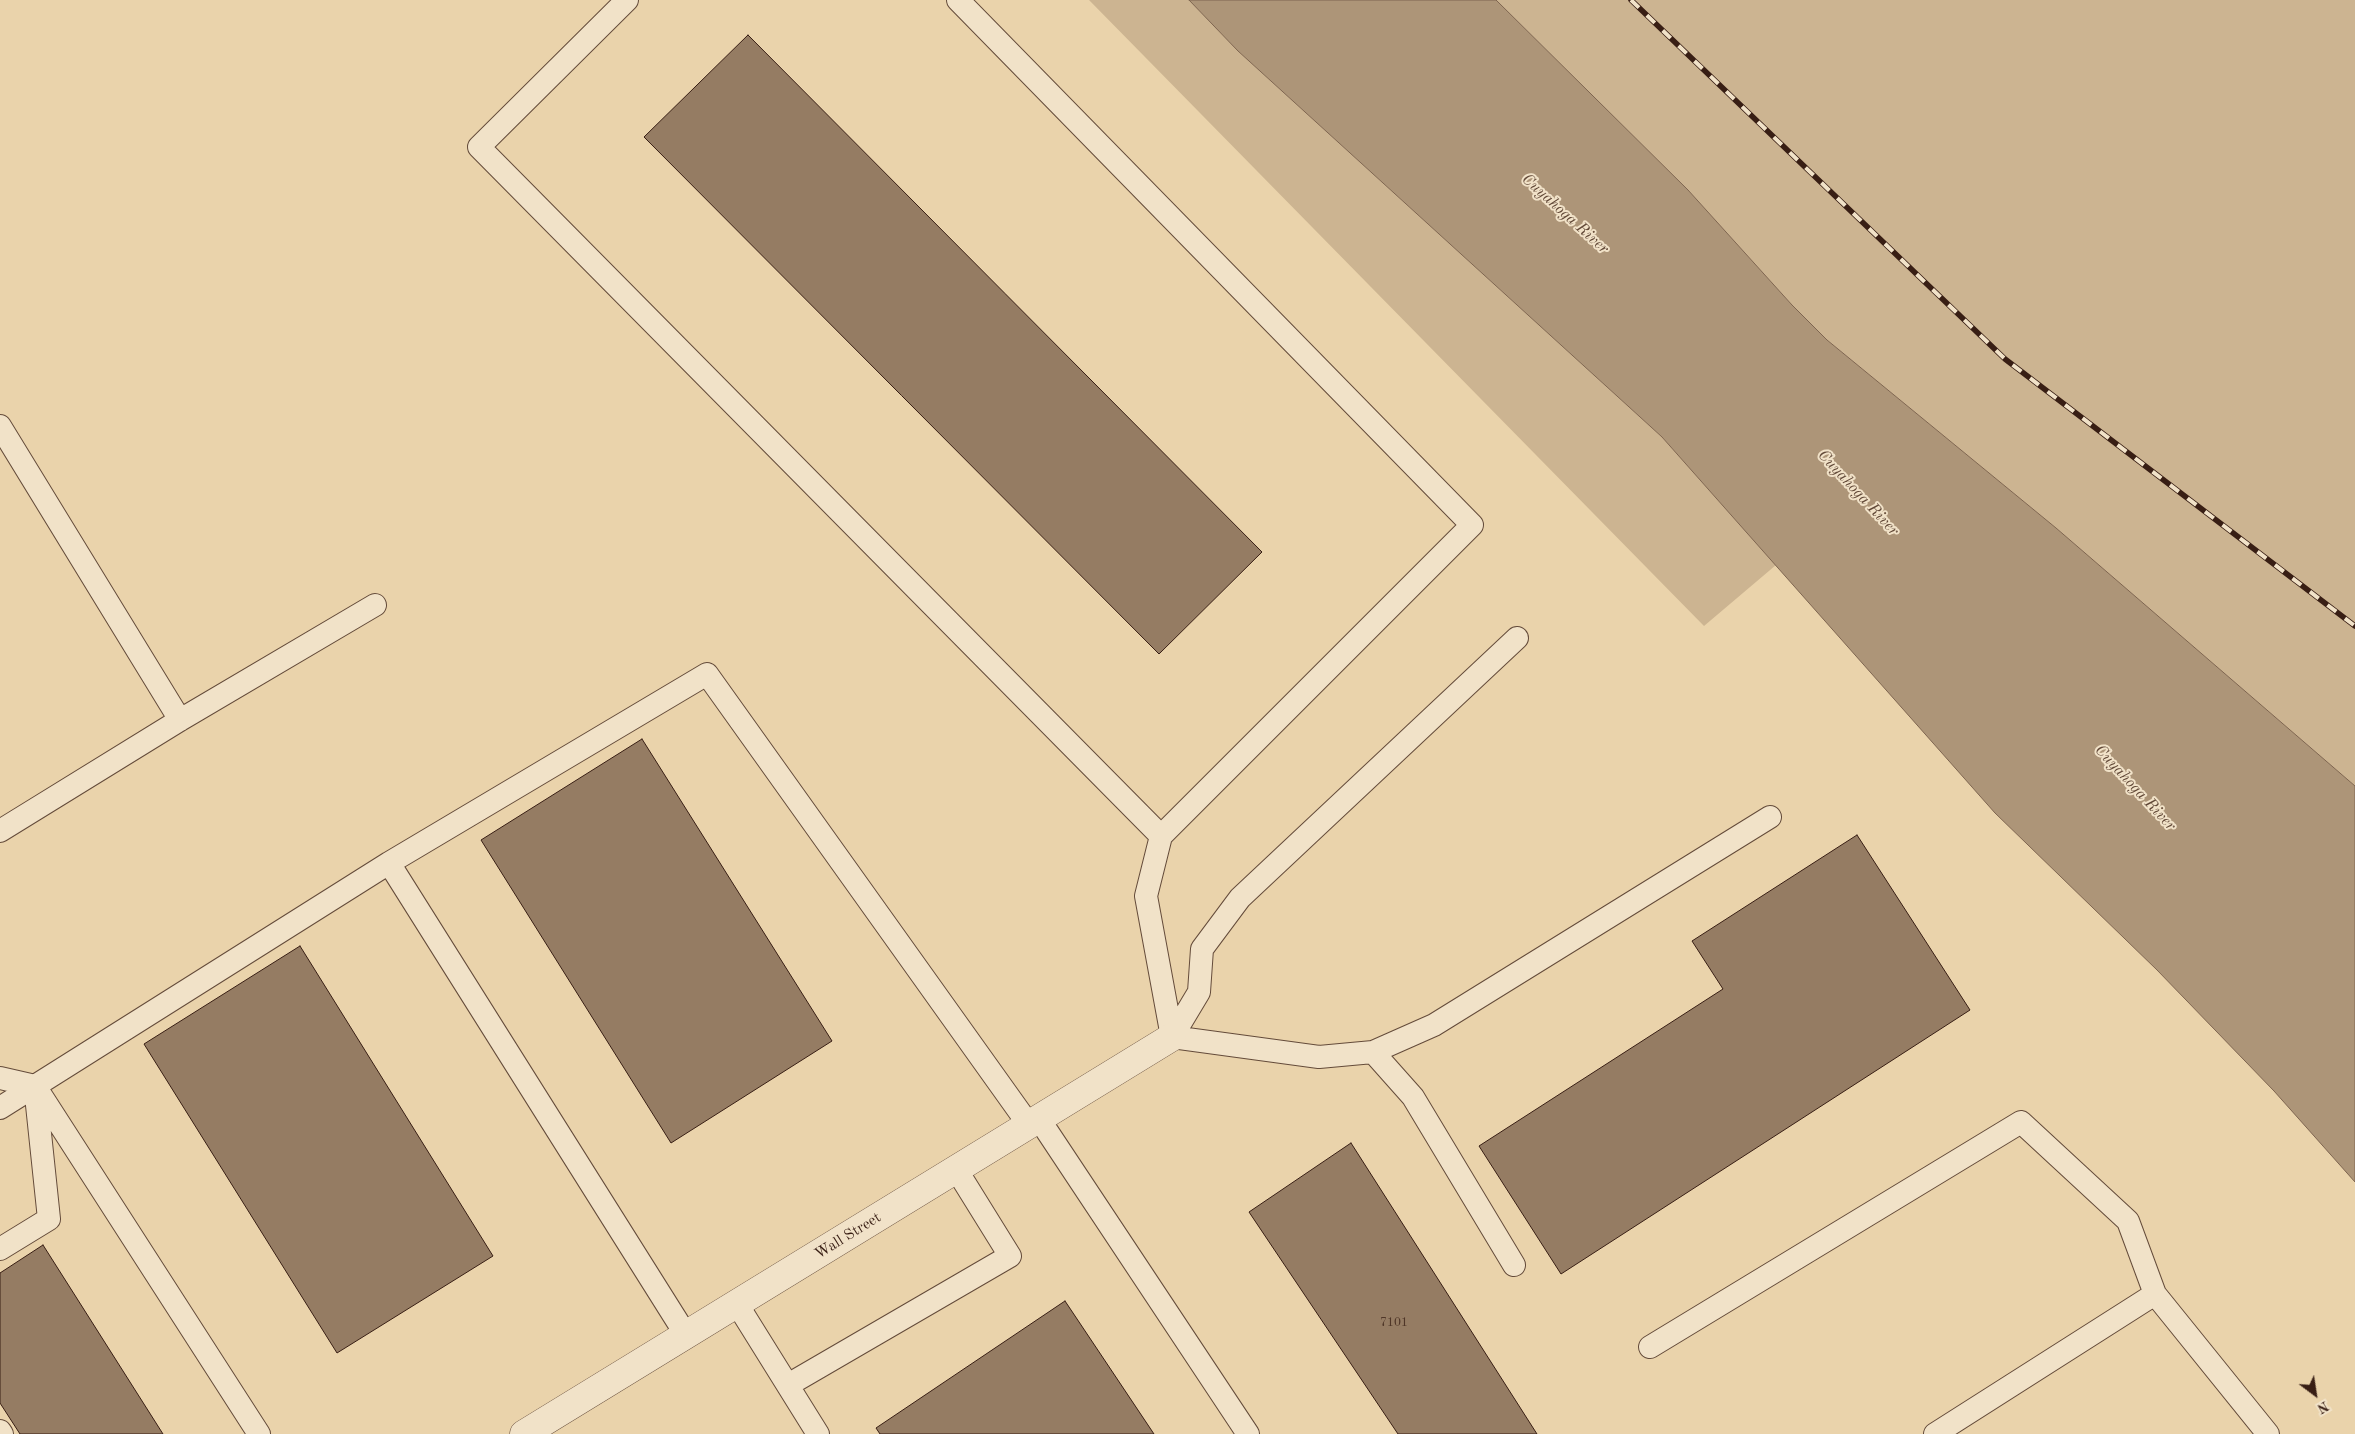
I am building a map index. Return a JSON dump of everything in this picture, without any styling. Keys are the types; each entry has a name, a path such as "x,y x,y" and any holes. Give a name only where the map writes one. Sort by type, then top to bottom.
{"street":[{"name":"Wall Street","path":"524,1434 1172,1038"}],"lane":[{"path":"627,0 479,147 1161,836"},
{"path":"958,0 1472,525 1161,836 1146,896 1172,1038"},
{"path":"0,426 180,720"},
{"path":"0,831 180,720 375,605"},
{"path":"1172,1038 1199,992 1202,949 1240,898 1517,638"},
{"path":"0,1108 389,863 707,674 1034,1122 1248,1434"},
{"path":"1172,1038 1319,1057 1373,1052 1434,1025 1770,817"},
{"path":"389,863 686,1335"},
{"path":"1373,1052 1413,1097 1514,1265"},
{"path":"0,1078 35,1086 259,1434"},
{"path":"0,1249 49,1219 35,1086"},
{"path":"1650,1347 2020,1122 2128,1222 2155,1294 2268,1434"},
{"path":"788,1384 1010,1256 956,1169"},
{"path":"1934,1434 2155,1294"},
{"path":"737,1304 818,1434"}],"shaded area":[{"path":"1089,0 1189,0 1238,51 1662,437 1776,565 1704,626"},
{"path":"1496,0 2355,0 2355,786 2056,528 1827,340 1792,305 1688,190"}],"water":[{"name":"Cuyahoga River","path":"1189,0 1496,0 1688,190 1792,305 1827,340 2056,528 2355,786 2355,1182 2274,1091 2157,970 1995,813 1662,437 1238,51"}],"building":[{"path":"748,35 1262,552 1159,654 644,137"},
{"path":"642,739 832,1041 671,1143 481,840"},
{"path":"1857,835 1970,1010 1561,1274 1479,1146 1723,989 1692,941"},
{"path":"300,946 493,1256 337,1353 144,1044"},
{"path":"1351,1143 1537,1434 1398,1434 1249,1212"},
{"path":"43,1245 163,1434 20,1434 0,1403 0,1273"},
{"path":"1065,1301 1154,1434 880,1434 876,1428"}],"railway":[{"path":"1631,0 2005,359 2355,626"}]}
